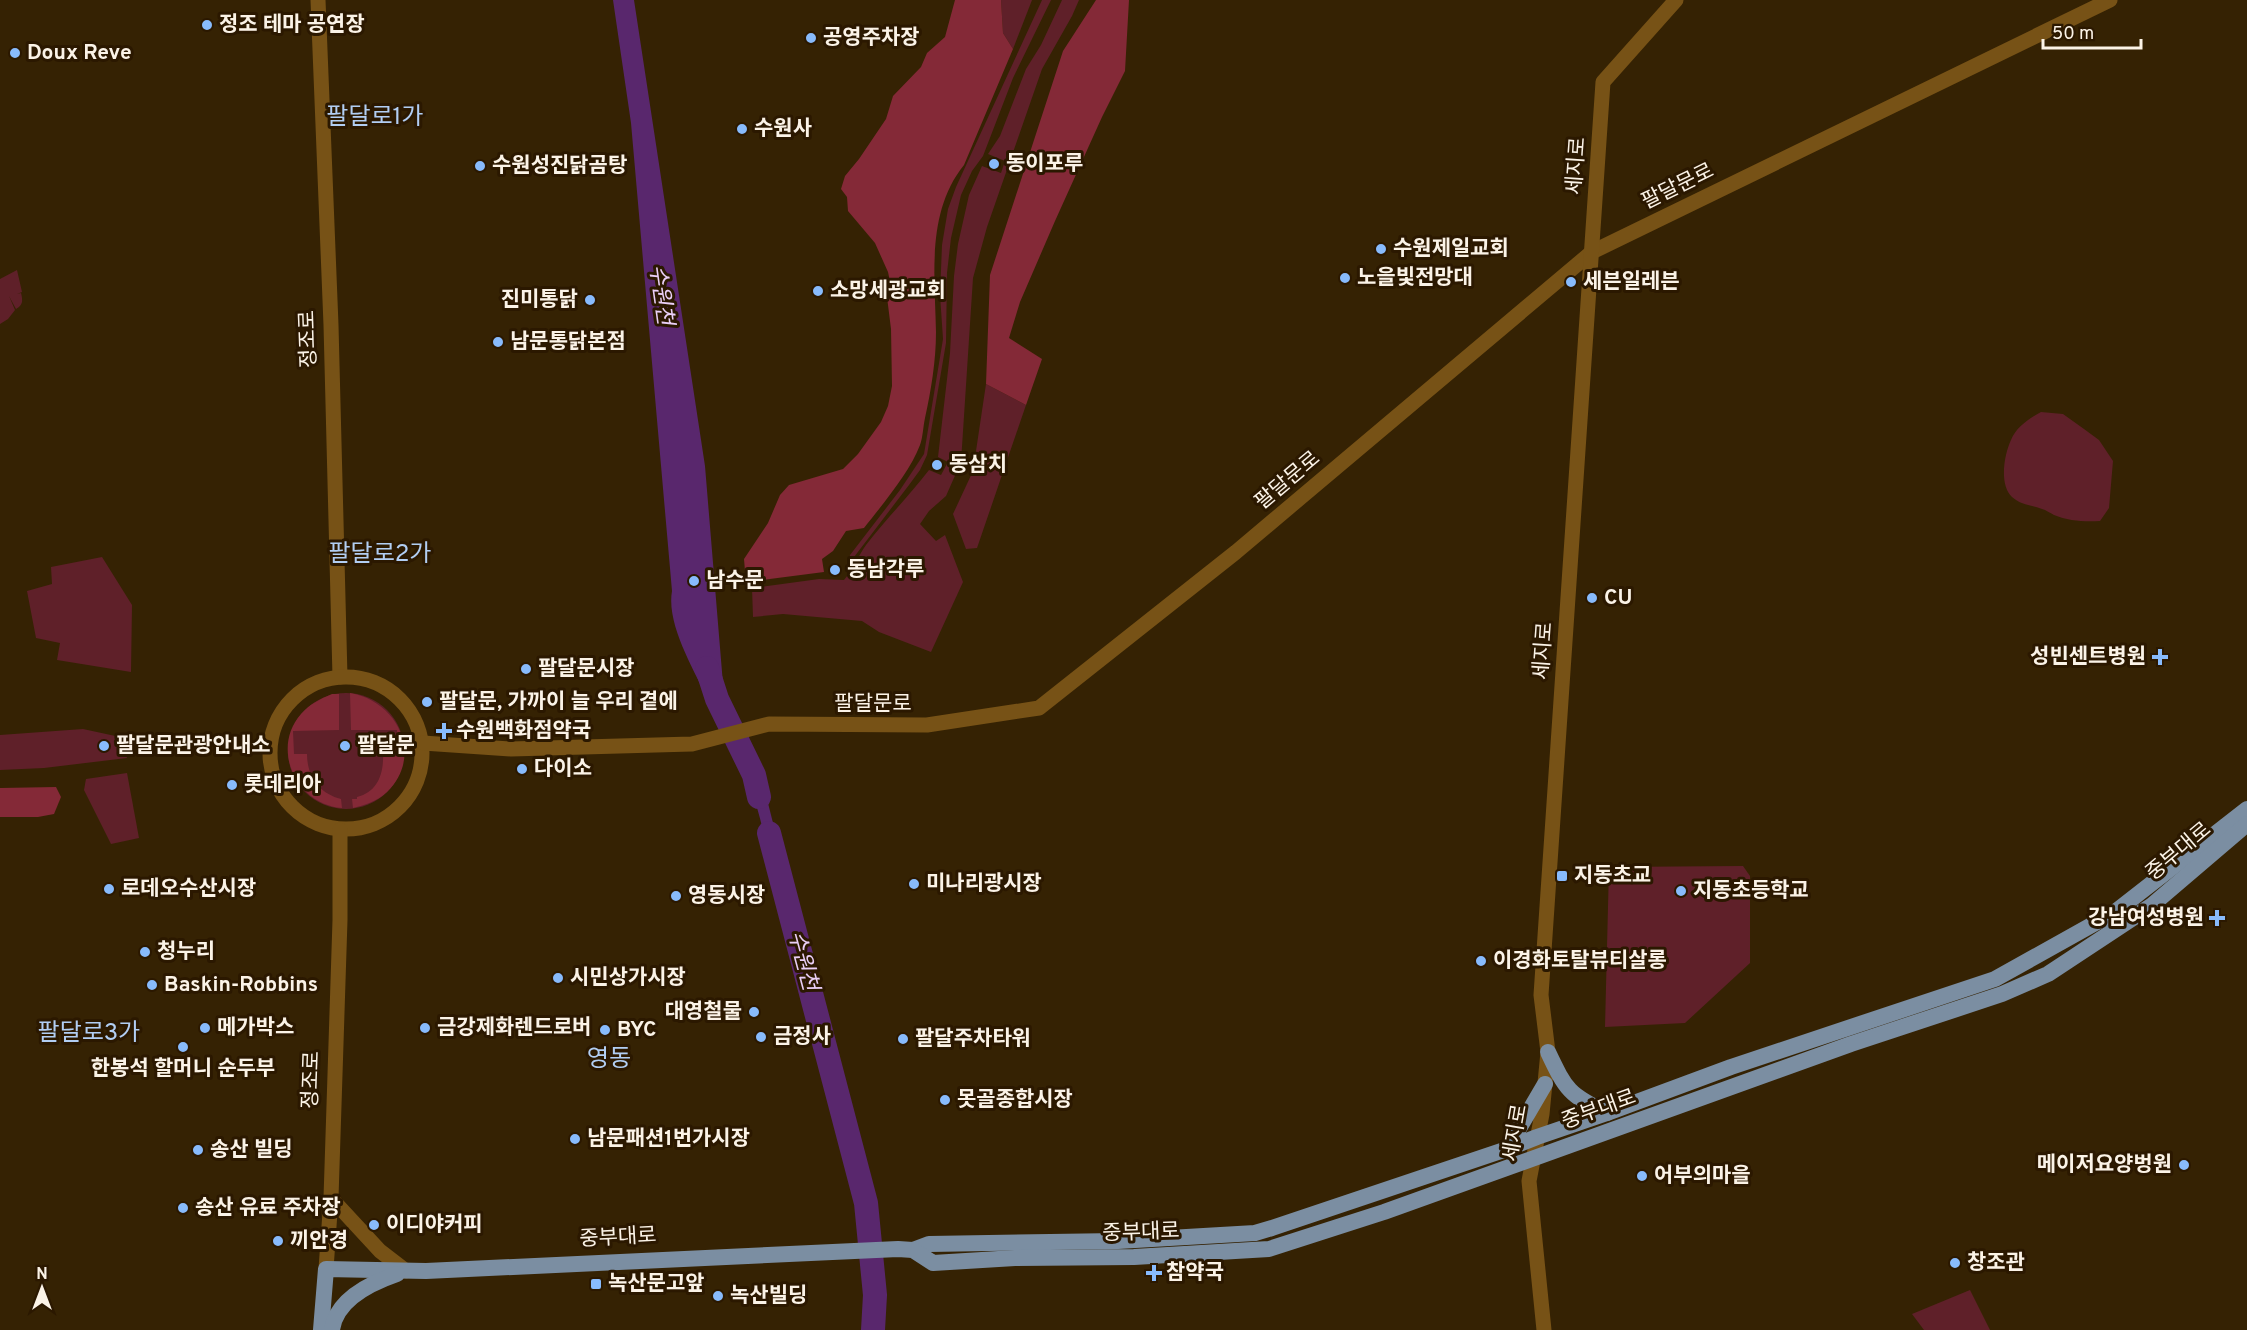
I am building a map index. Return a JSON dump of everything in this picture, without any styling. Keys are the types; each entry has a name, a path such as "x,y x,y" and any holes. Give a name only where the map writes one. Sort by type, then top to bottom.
{"main road":[{"name":"중부대로","path":"326,1269 406,1271 905,1250 928,1244 1118,1241 1255,1233 1507,1149 1731,1067 1995,979 2115,912 2247,809"},
{"name":"중부대로","path":"905,1250 933,1263 1269,1250 1384,1212 1851,1044 2002,994 2048,974 2151,906 2247,824"},
{"path":"1548,1052 1562,1082 1579,1099 1607,1113"},
{"path":"1507,1149 1545,1084"},
{"name":"정조로","path":"321,1330 326,1269"},
{"path":"332,1330 338,1314 358,1293 371,1284 406,1271"}],"street":[{"name":"정조로","path":"318,0 332,325 340,676"},
{"name":"세지로","path":"1544,1330 1528,1180 1535,1157 1542,1114 1548,1052 1541,995 1603,82 1676,0"},
{"name":"팔달문로","path":"423,743 511,749 692,744 762,725 927,725 1039,708 1236,552 1592,252 2110,0"},
{"path":"340,676 363,678 385,687 403,701 416,721 423,743 422,769 412,794 394,814 378,824 359,829 340,830 314,823 293,809 277,787 270,762 270,745 274,728 281,712 292,698 314,683 340,676"},
{"name":"정조로","path":"326,1269 331,1198 340,920 340,830"},
{"path":"331,1198 380,1251 406,1271"}],"shaded area":[{"path":"955,0 1001,0 1003,33 1013,49 964,165 943,203 938,224 934,267 935,354 920,445 903,477 864,528 846,531 833,551 822,559 824,572 755,581 745,571 744,559 768,523 780,495 789,485 843,469 858,454 881,422 888,406 892,386 891,329 887,297 891,286 888,272 875,243 848,211 847,197 841,189 845,176 886,119 893,96 921,67 927,53 945,37"},
{"path":"1001,0 1032,0 1013,49 1003,33"},
{"path":"1042,0 1051,0 1013,78 983,156 972,171 961,195 951,238 947,273 946,343 927,455 920,470 848,565 850,555 900,490 924,454 943,339 940,295 942,245 948,209"},
{"path":"1062,0 1079,0 1042,69 987,227 973,278 961,462 946,496 929,511 920,524 936,541 945,535 963,582 931,652 879,632 862,621 783,614 753,617 752,588 819,579 844,580 866,545 929,470 941,475 948,462 938,457 950,353 954,276 958,244 969,195 982,166 1001,173 1005,161 988,154 1000,136 1026,69 1041,45"},
{"path":"1096,0 1129,0 1125,71 1055,221 1020,302 1009,338 1042,359 1026,405 986,384 990,275 1063,51"},
{"path":"17,270 22,292 17,294 21,293 22,302 16,309 9,296 15,310 8,319 0,324 0,279"},
{"path":"986,384 1026,405 977,548 966,549 953,514 973,471"},
{"path":"2041,412 2063,414 2099,440 2113,461 2109,508 2100,521 2077,521 2059,517 2044,509 2019,502 2008,492 2004,470 2006,454 2013,435 2028,420"},
{"path":"102,557 132,605 131,672 57,660 60,643 36,638 27,591 52,584 51,567"},
{"path":"346,693 368,698 387,710 399,729 404,751 399,773 387,792 368,804 346,809 324,804 305,792 293,773 288,751 293,729 305,710 324,698"},
{"path":"350,693 367,698 393,718 404,747 404,762 398,778 387,792 371,802 353,808 352,799 357,799 370,791 378,781 383,753 397,753 397,730 351,730"},
{"path":"332,694 339,694 339,730 293,731 294,754 307,754 312,777 316,784 327,793 341,799 342,808 326,805 312,797 293,773 288,758 288,743 292,728 301,714 315,702"},
{"path":"83,729 120,737 127,758 44,768 0,770 0,735"},
{"path":"127,773 139,838 111,844 84,790 86,779"},
{"path":"56,787 61,797 54,814 38,817 0,817 0,788"},
{"path":"1743,866 1750,876 1750,963 1685,1023 1605,1027 1609,867"},
{"path":"1970,1290 1990,1330 1924,1330 1912,1314"}],"water":[{"path":"613,0 634,0 705,466 724,696 709,702 677,633 671,604 672,591 631,123"},
{"path":"759,763 756,768 767,799 783,863 770,868 760,818 743,770"}],"waterway":[{"name":"수원천","path":"707,668 717,699 754,775 759,797"},
{"name":"수원천","path":"769,833 866,1203 875,1295 873,1330"}],"place":[{"name":"정조 테마 공연장","path":"207,25"},
{"name":"공영주차장","path":"811,38"},
{"name":"Doux Reve","path":"15,53"},
{"name":"수원사","path":"742,129"},
{"name":"동이포루","path":"994,164"},
{"name":"수원성진닭곰탕","path":"480,166"},
{"name":"수원제일교회","path":"1381,249"},
{"name":"노을빛전망대","path":"1345,278"},
{"name":"세븐일레븐","path":"1571,282"},
{"name":"소망세광교회","path":"818,291"},
{"name":"진미통닭","path":"590,300"},
{"name":"남문통닭본점","path":"498,342"},
{"name":"동삼치","path":"937,465"},
{"name":"동남각루","path":"835,570"},
{"name":"남수문","path":"694,581"},
{"name":"CU","path":"1592,598"},
{"name":"성빈센트병원","path":"2160,657"},
{"name":"팔달문시장","path":"526,669"},
{"name":"팔달문, 가까이 늘 우리 곁에","path":"427,702"},
{"name":"수원백화점약국","path":"444,731"},
{"name":"팔달문관광안내소","path":"104,746"},
{"name":"팔달문","path":"345,746"},
{"name":"다이소","path":"522,769"},
{"name":"롯데리아","path":"232,785"},
{"name":"지동초교","path":"1562,876"},
{"name":"미나리광시장","path":"914,884"},
{"name":"로데오수산시장","path":"109,889"},
{"name":"지동초등학교","path":"1681,891"},
{"name":"영동시장","path":"676,896"},
{"name":"강남여성병원","path":"2217,918"},
{"name":"청누리","path":"145,952"},
{"name":"이경화토탈뷰티살롱","path":"1481,961"},
{"name":"시민상가시장","path":"558,978"},
{"name":"Baskin-Robbins","path":"152,985"},
{"name":"대영철물","path":"754,1012"},
{"name":"메가박스","path":"205,1028"},
{"name":"금강제화렌드로버","path":"425,1028"},
{"name":"BYC","path":"605,1030"},
{"name":"금정사","path":"761,1037"},
{"name":"팔달주차타워","path":"903,1039"},
{"name":"한봉석 할머니 순두부","path":"183,1047"},
{"name":"못골종합시장","path":"945,1100"},
{"name":"남문패션1번가시장","path":"575,1139"},
{"name":"송산 빌딩","path":"198,1150"},
{"name":"메이저요양벙원","path":"2184,1165"},
{"name":"어부의마을","path":"1642,1176"},
{"name":"송산 유료 주차장","path":"183,1208"},
{"name":"이디야커피","path":"374,1225"},
{"name":"끼안경","path":"278,1241"},
{"name":"창조관","path":"1955,1263"},
{"name":"참약국","path":"1154,1273"},
{"name":"녹산문고앞","path":"596,1284"},
{"name":"녹산빌딩","path":"718,1296"}],"district":[{"name":"팔달로1가","path":"375,118"},
{"name":"팔달로2가","path":"380,555"},
{"name":"팔달로3가","path":"89,1034"},
{"name":"영동","path":"609,1060"}]}
